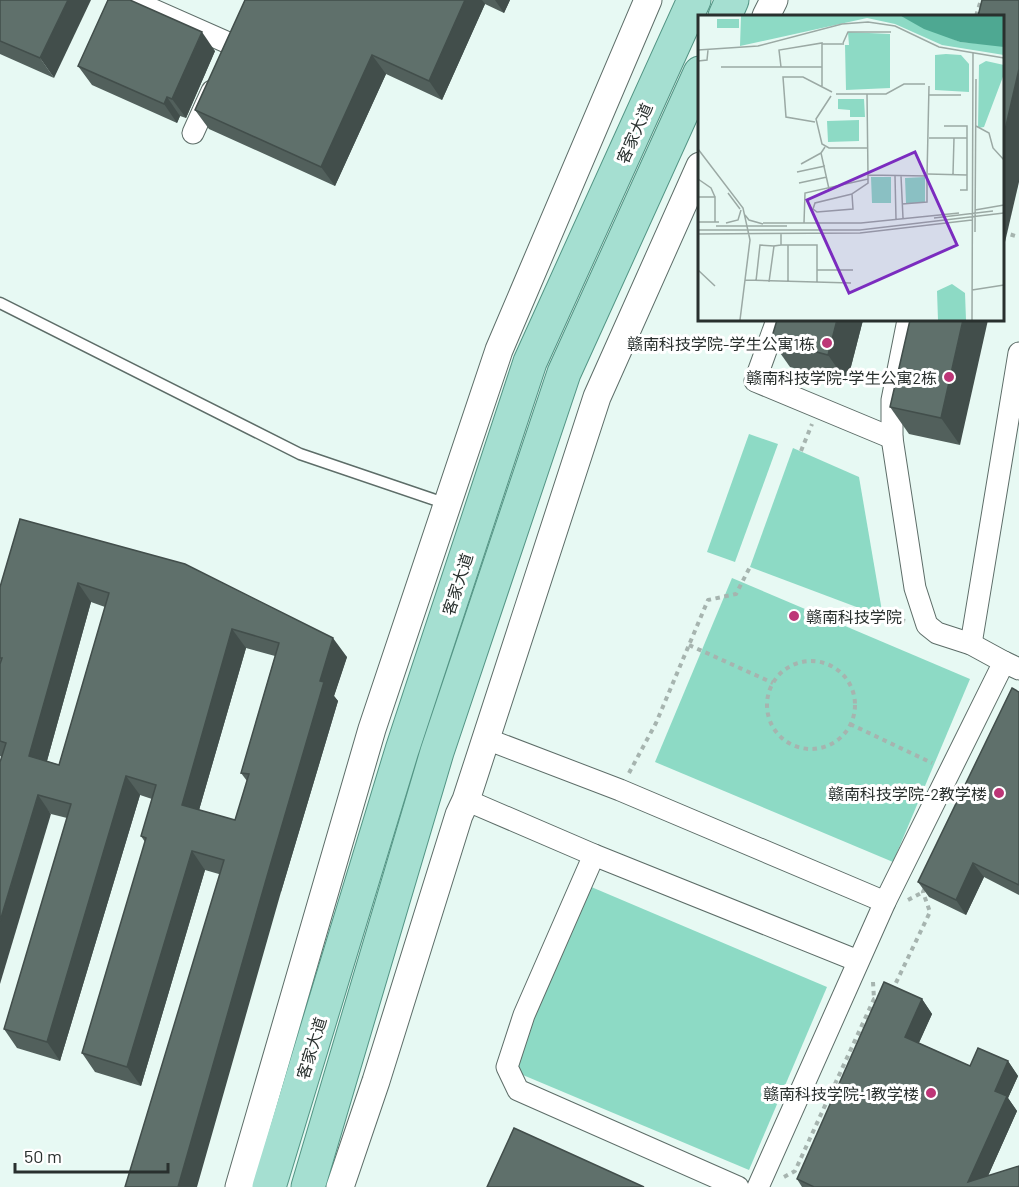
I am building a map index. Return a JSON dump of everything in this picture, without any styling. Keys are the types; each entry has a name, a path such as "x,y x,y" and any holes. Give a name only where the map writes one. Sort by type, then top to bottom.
{"main road":[{"name":"客家大道","path":"268,1187 402,750 530,362 694,0"},
{"path":"725,15 732,0"},
{"name":"客家大道","path":"308,1187 437,752 564,373 698,75"}],"street":[{"path":"131,0 236,36 193,133"},
{"path":"239,1187 372,729 499,351 648,0"},
{"path":"766,15 774,0"},
{"path":"340,1187 376,1081 484,738 597,397 698,168"},
{"path":"777,321 755,381 892,438"},
{"path":"767,1184 858,961 885,902 949,771 1011,665 971,644 937,633 927,625 915,588 892,438 892,400 908,321"},
{"path":"971,644 1019,353"},
{"path":"484,738 620,790 885,902"},
{"path":"466,800 594,855 858,961"},
{"path":"594,855 524,1015 507,1067 518,1090 738,1187"}],"lane":[{"path":"0,303 300,454 447,504"}],"path":[{"path":"976,15 981,0"},
{"path":"1004,233 1019,237"},
{"path":"801,451 818,408"},
{"path":"620,790 656,723 708,600 736,594 750,567"},
{"path":"689,645 773,683"},
{"path":"817,661 831,665 852,687 855,702 854,717 850,724 848,730 837,741 824,748 809,750 794,746 775,731 769,720 768,695 773,683 780,673 802,662 817,661"},
{"path":"850,724 949,771"},
{"path":"767,1184 795,1172 874,999 892,992 930,912 923,892 927,884"}],"green space":[{"path":"749,434 778,444 735,562 707,552"},
{"path":"793,448 859,477 883,617 750,567"},
{"path":"732,578 970,679 893,862 655,762"},
{"path":"589,886 827,987 749,1170 511,1070"}],"building":[{"path":"0,0 68,0 40,58 0,41"},
{"path":"108,0 130,0 202,32 172,99 167,97 164,104 78,66"},
{"path":"245,0 465,0 429,81 372,55 321,167 195,110"},
{"path":"982,0 1019,0 1019,69 1004,134 1004,15 978,15"},
{"path":"777,321 837,321 828,355 771,340"},
{"path":"910,321 963,321 941,418 890,407"},
{"path":"20,519 185,564 333,638 320,681 324,682 178,1187 125,1187 224,860 192,851 127,1067 82,1053 146,838 141,836 156,785 126,776 47,1042 4,1029 71,804 38,795 0,921 0,762 6,743 0,741 0,664 2,658 0,658 0,587","holes":["78,583 109,593 59,765 29,756","232,629 279,643 241,773 249,774 235,820 182,805"]},
{"name":"赣南科技学院-2教学楼","path":"1012,688 1019,692 1019,885 973,863 956,900 918,882"},
{"name":"赣南科技学院-1教学楼","path":"884,982 922,999 905,1037 970,1066 978,1048 1008,1061 995,1091 1007,1096 968,1182 1019,1166 1019,1187 814,1187 797,1179"},
{"path":"514,1128 644,1187 487,1187"}],"place":[{"name":"赣南科技学院-学生公寓1栋","path":"827,343"},
{"name":"赣南科技学院-学生公寓2栋","path":"949,377"},
{"name":"赣南科技学院","path":"794,616"},
{"name":"赣南科技学院-2教学楼","path":"999,793"},
{"name":"赣南科技学院-1教学楼","path":"931,1093"}]}
